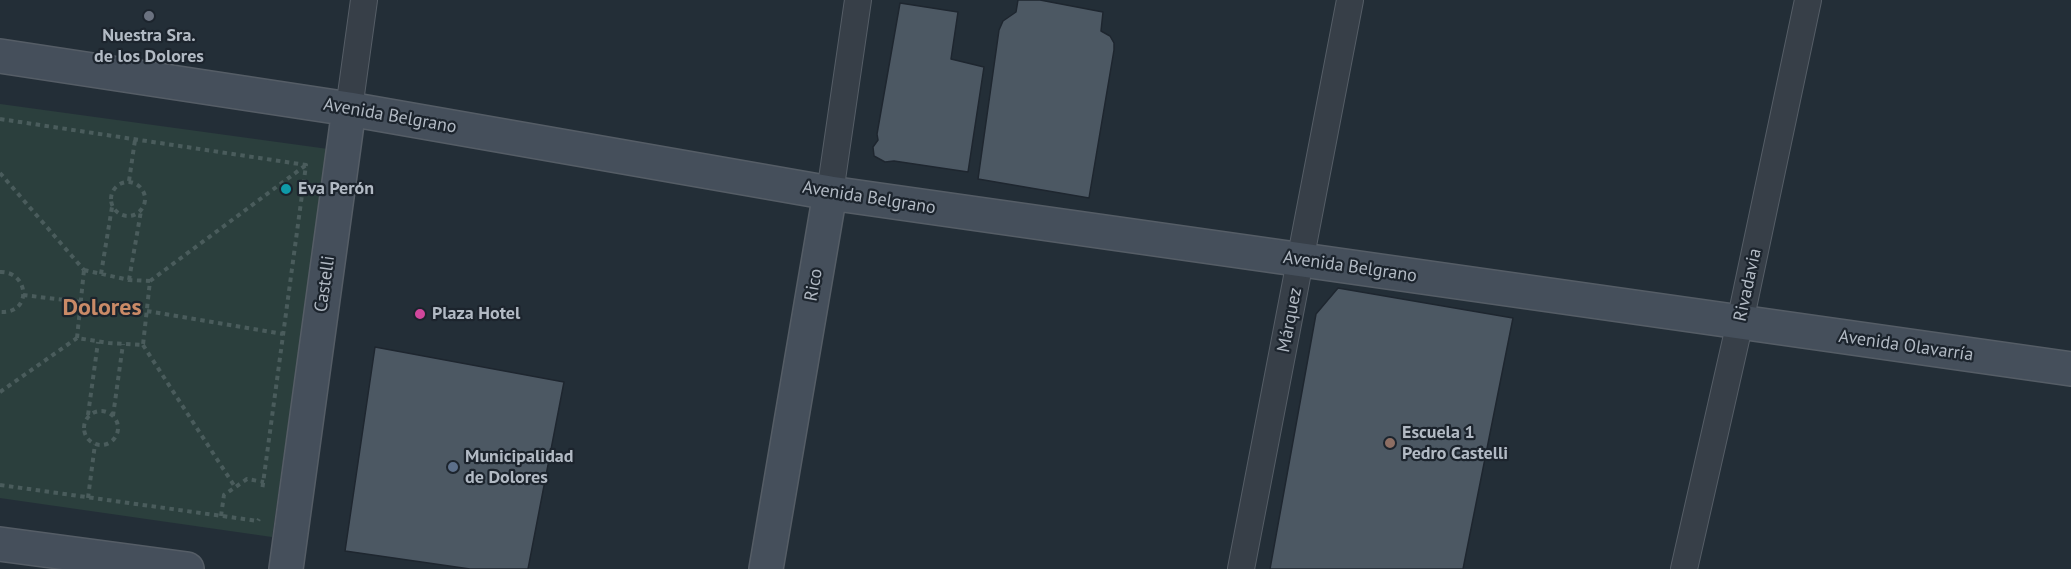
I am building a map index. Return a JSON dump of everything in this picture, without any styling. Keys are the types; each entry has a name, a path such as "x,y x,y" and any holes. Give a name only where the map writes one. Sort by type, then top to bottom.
{"main road":[{"name":"Avenida Belgrano","path":"0,56 349,108 830,193 1740,322"},
{"name":"Castelli","path":"286,569 349,108"},
{"name":"Rico","path":"766,569 830,193"},
{"name":"Avenida Olavarría","path":"1740,322 2071,369"},
{"path":"0,544 188,569"}],"street":[{"name":"Castelli","path":"349,108 364,0"},
{"name":"Rico","path":"830,193 858,0"},
{"name":"Márquez","path":"1241,569 1350,0"},
{"name":"Rivadavia","path":"1684,569 1740,322 1808,0"}],"path":[{"path":"0,119 306,165"},
{"path":"129,182 135,140"},
{"path":"0,173 84,270 129,280 150,281 306,165"},
{"path":"261,502 306,165"},
{"path":"129,280 141,211 146,201 139,185 129,182 118,185 114,189 111,200 116,210 125,216 141,211"},
{"path":"101,274 113,205"},
{"path":"77,338 84,270"},
{"path":"0,272 7,272 15,276 22,284 23,296 22,302 15,309 0,312"},
{"path":"150,281 143,345 235,487"},
{"path":"23,296 81,302"},
{"path":"147,311 283,334"},
{"path":"0,392 77,338 143,345"},
{"path":"98,342 84,432 86,437 95,444 106,444 115,437 118,427 114,417 123,344"},
{"path":"88,416 98,411 109,413 114,417"},
{"path":"88,498 95,444"},
{"path":"221,516 224,495 247,479 264,482"},
{"path":"0,485 258,521 260,511"}],"green space":[{"path":"0,104 328,149 272,537 0,498"}],"building":[{"path":"1018,0 1040,0 1103,12 1101,31 1110,36 1114,43 1114,50 1089,198 978,179 999,30 1003,21 1016,12"},
{"path":"900,3 958,12 951,59 984,67 968,172 894,161 885,162 874,156 873,147 878,140 877,134"},
{"name":"Escuela 1 Pedro Castelli","path":"1338,288 1513,318 1463,569 1270,569 1316,314"},
{"name":"Municipalidad de Dolores","path":"375,347 564,382 528,569 470,569 345,551"}],"place":[{"name":"Nuestra Sra. de los Dolores","path":"149,16"},
{"name":"Eva Perón","path":"286,189"},
{"name":"Plaza Hotel","path":"420,314"},
{"name":"Escuela 1 Pedro Castelli","path":"1390,443"},
{"name":"Municipalidad de Dolores","path":"453,467"}],"district":[{"name":"Dolores","path":"102,308"}]}
